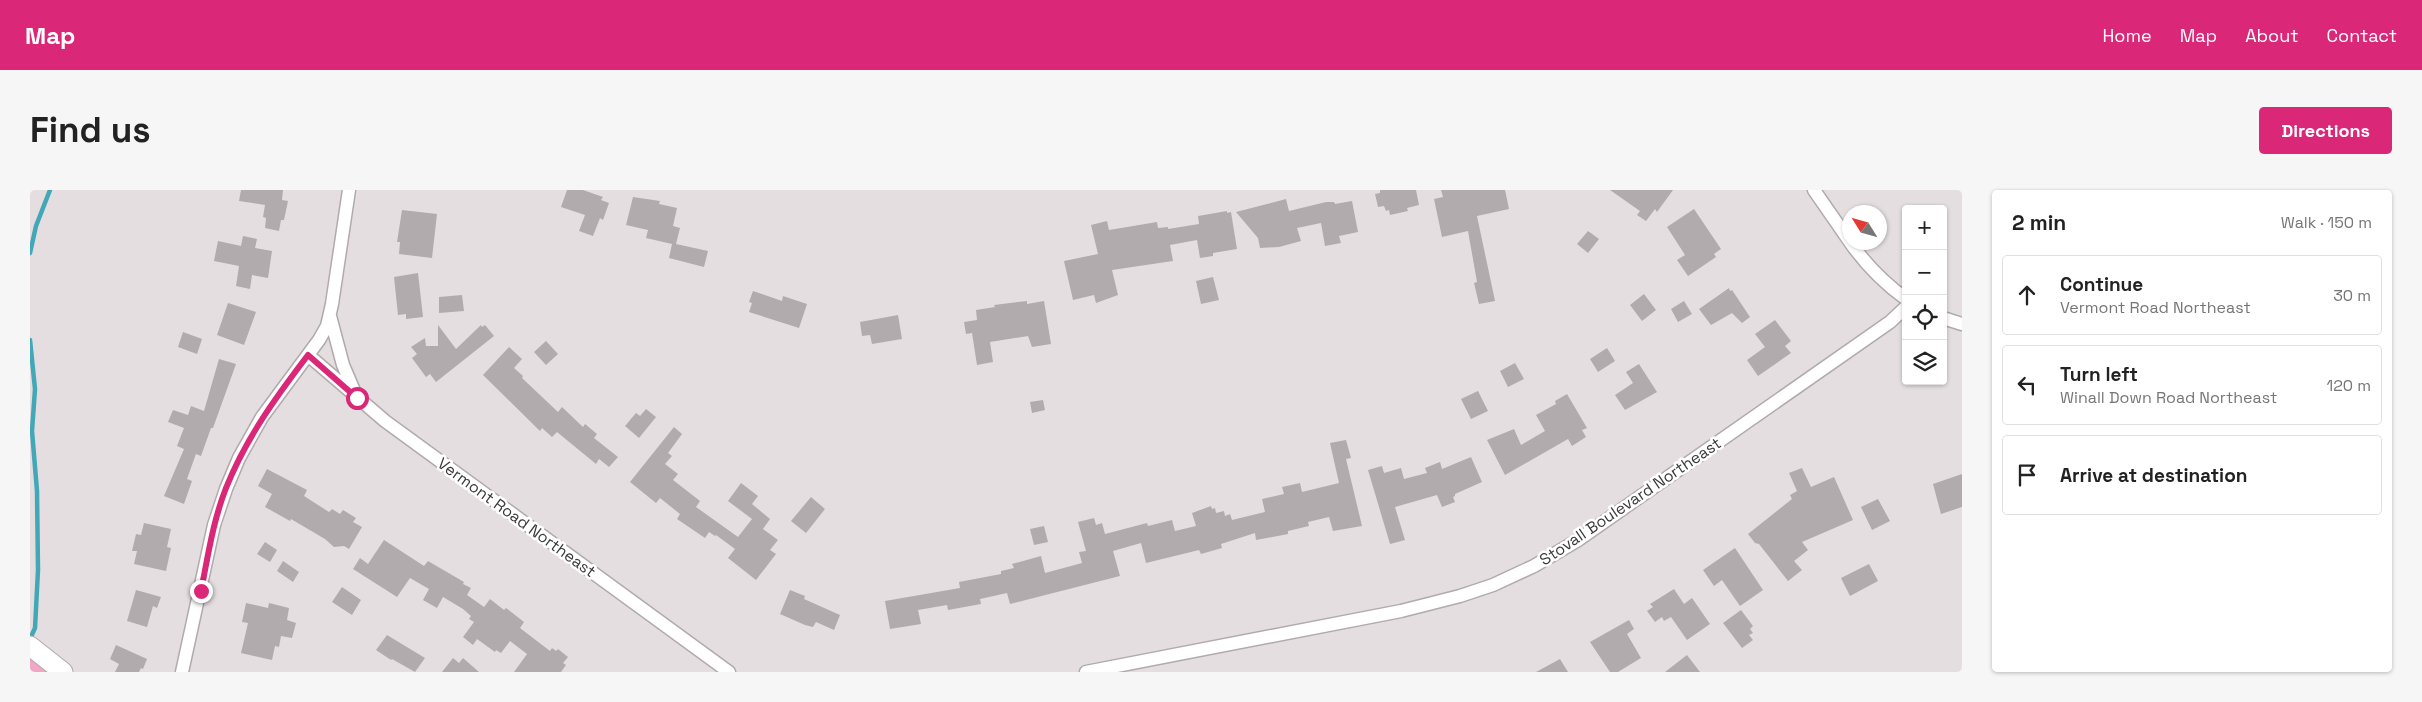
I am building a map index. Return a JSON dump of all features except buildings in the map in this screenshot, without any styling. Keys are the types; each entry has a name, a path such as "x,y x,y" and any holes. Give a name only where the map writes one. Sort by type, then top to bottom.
{"main road":[{"path":"35,650 63,672"}],"street":[{"path":"182,672 214,525 226,489 239,458 262,417 320,340 330,315 349,190"},
{"path":"1814,190 1842,230"},
{"path":"1856,250 1884,283 1902,296"},
{"name":"Stovall Boulevard Northeast","path":"1086,672 1410,610 1492,585 1534,566 1578,540 1890,322 1902,311"},
{"path":"330,315 333,318 336,342 343,365 357,398"},
{"path":"1947,319 1962,324"},
{"name":"Vermont Road Northeast","path":"308,355 385,421 729,672"}],"shaded area":[{"path":"30,647 63,672 30,672"}],"waterway":[{"path":"30,253 36,226 50,190"},
{"path":"30,340 35,389 32,431 37,491 38,570 35,628 30,639"}],"route":[{"path":"201,591 214,525 239,458 262,417 308,355 357,398"}]}
